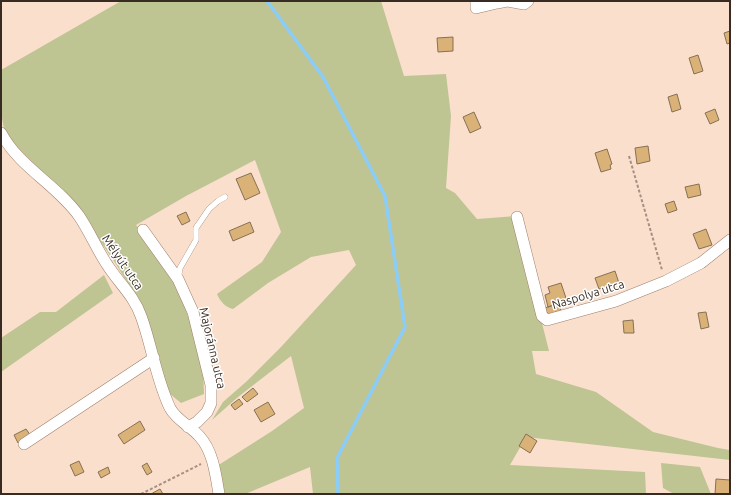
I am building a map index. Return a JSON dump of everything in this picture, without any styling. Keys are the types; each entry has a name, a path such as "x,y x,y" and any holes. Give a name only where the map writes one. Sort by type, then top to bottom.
{"street":[{"path":"476,1 476,8 507,1 524,4 528,1"},
{"name":"Mélyút utca","path":"1,133 12,150 68,202 79,217 108,267 136,303 170,408 176,416 200,437 206,446 211,458 219,494"},
{"name":"Naspolya utca","path":"517,217 542,316 547,320 616,301 666,281 702,263 730,240"},
{"name":"Majoránna utca","path":"143,230 178,279 193,312 211,384 211,404 207,412 197,422 188,427"},
{"path":"24,444 154,358"}],"lane":[{"path":"178,279 180,268 196,240 196,228 208,209 225,197"}],"path":[{"path":"628,156 666,281"},
{"path":"141,494 211,458"}],"green space":[{"path":"121,1 381,1 404,76 446,74 451,116 446,188 455,193 477,219 515,216 549,351 532,351 536,374 596,392 653,432 730,450 730,460 526,437 510,465 645,472 646,494 313,494 310,467 245,494 222,494 217,466 272,431 304,408 291,356 238,397 212,420 223,402 247,381 281,347 356,265 349,250 311,257 268,283 233,309 228,307 219,299 217,294 262,262 281,232 255,160 186,196 136,225 170,268 198,345 203,366 204,394 181,403 170,394 155,356 137,298 114,261 79,211 5,134 1,113 1,70"},
{"path":"104,275 113,293 1,372 1,338 40,312 56,312"},
{"path":"661,463 700,467 711,494 674,494 663,488"}],"building":[{"path":"730,31 730,43 727,44 724,33"},
{"path":"453,37 453,51 438,52 437,38"},
{"path":"698,55 703,71 694,74 689,58"},
{"path":"677,94 681,109 672,112 668,97"},
{"path":"715,109 719,120 710,124 705,113"},
{"path":"474,112 481,128 470,133 463,117"},
{"path":"648,146 650,161 637,164 635,148"},
{"path":"607,149 612,164 610,165 611,169 601,172 595,153"},
{"path":"251,173 260,193 245,200 236,179"},
{"path":"699,184 701,195 688,198 685,187"},
{"path":"674,201 677,210 668,213 665,204"},
{"path":"186,212 190,221 182,225 177,216"},
{"path":"250,222 254,232 233,241 229,231"},
{"path":"706,229 712,245 699,249 693,234"},
{"path":"615,271 619,283 599,289 595,278"},
{"path":"561,283 567,301 548,307 545,295 550,293 548,287"},
{"path":"559,303 561,311 548,315 545,308"},
{"path":"706,312 709,327 701,329 698,313"},
{"path":"633,320 634,333 624,333 623,321"},
{"path":"253,388 258,394 247,402 242,397"},
{"path":"239,399 243,404 235,410 231,405"},
{"path":"268,402 275,414 261,422 254,410"},
{"path":"140,421 145,430 124,444 118,435"},
{"path":"26,429 31,436 18,443 14,435"},
{"path":"526,434 537,441 530,453 519,446"},
{"path":"79,461 84,472 75,476 70,465"},
{"path":"147,463 152,472 147,475 142,466"},
{"path":"108,467 110,473 101,478 98,472"},
{"path":"716,479 730,480 730,494 715,494"},
{"path":"160,489 163,494 151,494"}],"waterway":[{"path":"267,1 323,77 385,196 405,327 337,458 338,494"}]}
